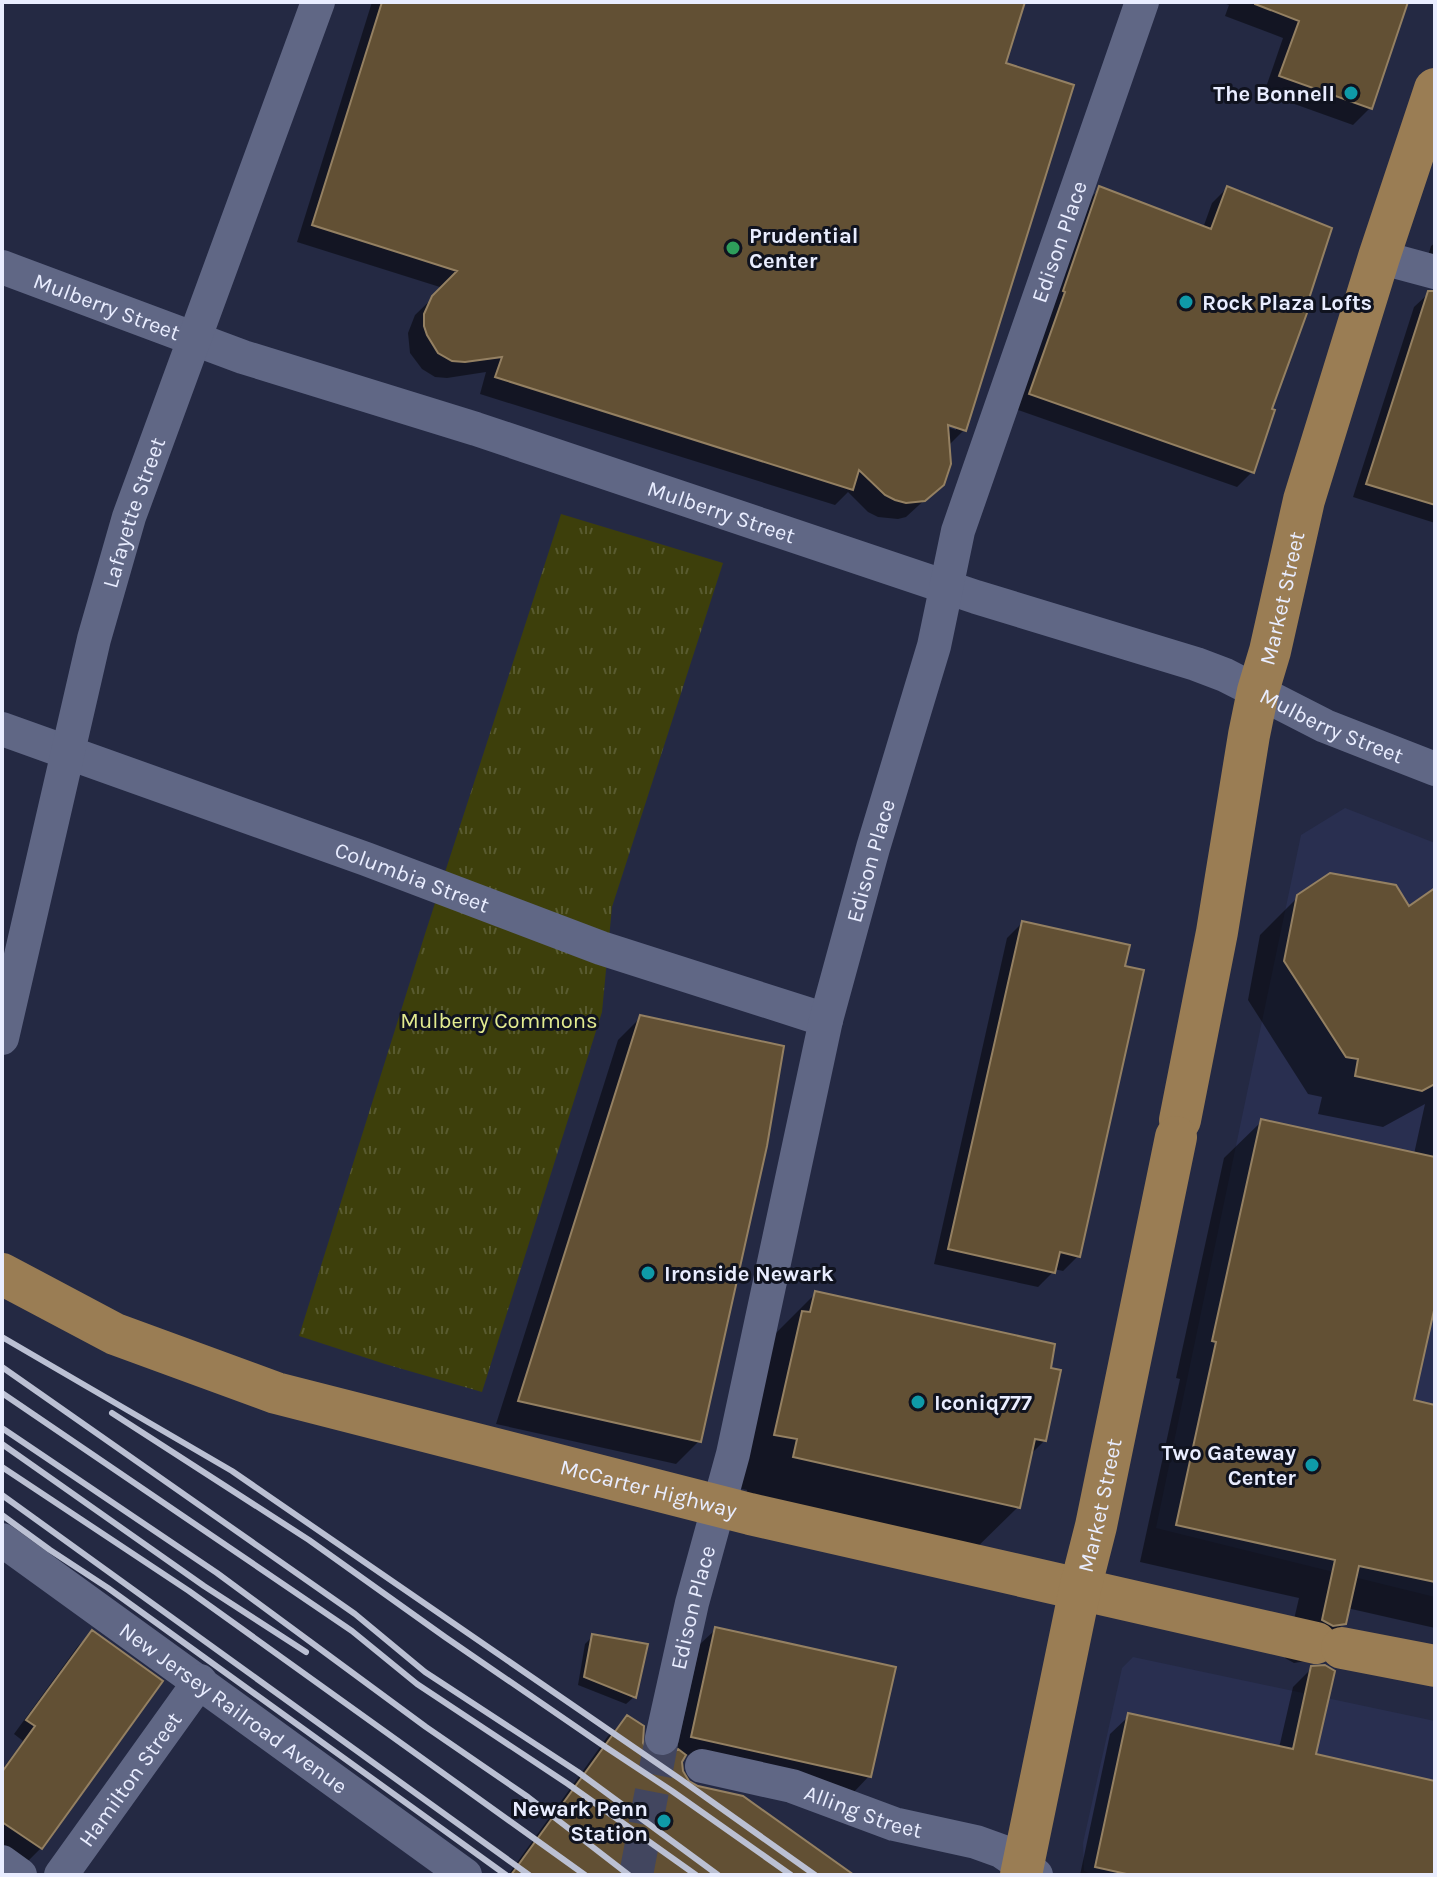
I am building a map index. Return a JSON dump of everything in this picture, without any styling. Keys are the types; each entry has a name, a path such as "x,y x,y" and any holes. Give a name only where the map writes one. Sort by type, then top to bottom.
{"main road":[{"name":"Market Street","path":"1027,1872 1080,1589 1096,1526 1217,932 1258,691 1304,500 1435,89"},
{"name":"McCarter Highway","path":"2,1274 115,1334 276,1393 718,1506 1329,1645 1435,1666"}],"street":[{"name":"Lafayette Street","path":"3,1033 94,639 129,517 318,2"},
{"name":"Edison Place","path":"662,1738 692,1603 737,1437 826,1020 873,848 934,646 956,541 1142,2"},
{"path":"1379,257 1435,272"},
{"name":"Mulberry Street","path":"2,267 243,357 476,429 947,587 1196,664 1225,675 1325,726 1435,769"},
{"name":"Columbia Street","path":"2,729 379,864 601,948 826,1020"},
{"name":"New Jersey Railroad Avenue","path":"2,1540 465,1875"},
{"name":"Hamilton Street","path":"61,1875 200,1681"},
{"name":"Alling Street","path":"702,1766 792,1786 894,1824 976,1842 1001,1851 1027,1872"},
{"path":"2,1862 20,1875"}],"shaded area":[{"path":"1345,808 1435,843 1435,1597 1156,1528 1301,835"},
{"path":"1133,1657 1435,1721 1435,1875 1093,1875 1084,1871 1083,1843 1122,1668"}],"green space":[{"name":"Mulberry Commons","path":"561,514 723,563 612,907 602,1012 482,1392 299,1336"}],"building":[{"name":"Prudential Center","path":"382,2 1025,2 1006,63 1074,85 966,431 948,425 951,464 944,485 925,501 906,503 885,495 859,470 853,490 495,377 502,357 465,362 452,361 438,353 427,335 424,314 432,296 457,271 312,225"},
{"path":"1255,2 1408,2 1372,109 1279,76 1299,21"},
{"path":"1099,186 1211,229 1227,186 1332,228 1254,473 1029,394"},
{"path":"1428,291 1435,291 1435,505 1366,484"},
{"path":"1330,873 1396,885 1409,906 1435,888 1435,1084 1422,1091 1355,1076 1358,1059 1346,1057 1284,961 1297,895"},
{"path":"1022,921 1130,945 1125,966 1144,970 1080,1257 1060,1252 1055,1273 948,1249"},
{"name":"Ironside Newark","path":"640,1015 784,1046 767,1146 701,1442 518,1401"},
{"path":"1261,1119 1435,1157 1435,1306 1414,1400 1435,1405 1435,1582 1359,1566 1346,1624 1333,1626 1322,1620 1335,1560 1176,1525 1216,1342 1212,1341"},
{"name":"Iconiq777","path":"815,1291 1055,1344 1051,1368 1061,1370 1046,1441 1035,1439 1020,1508 793,1457 797,1439 774,1435 802,1311 810,1312"},
{"path":"715,1627 896,1667 871,1777 691,1737"},
{"path":"92,1630 163,1681 42,1849 2,1822 2,1772 35,1726 26,1720"},
{"path":"592,1634 648,1644 636,1698 584,1677"},
{"path":"1325,1665 1335,1671 1316,1754 1435,1781 1435,1875 1131,1875 1095,1867 1128,1713 1293,1749 1311,1666"},
{"name":"Newark Penn Station","path":"627,1715 644,1726 643,1743 649,1753 658,1758 667,1757 678,1749 686,1755 682,1762 683,1771 689,1781 698,1786 743,1796 854,1875 511,1875"}],"tunnel":[{"path":"636,1875 662,1738"}],"railway":[{"path":"2,1337 232,1471 815,1875"},
{"path":"2,1367 355,1614 425,1672 578,1772 718,1875"},
{"path":"2,1393 352,1631 417,1684 568,1784 696,1875"},
{"path":"112,1413 309,1540 791,1875"},
{"path":"2,1428 217,1573 426,1727 528,1797 629,1875"},
{"path":"2,1444 204,1586 306,1652"},
{"path":"2,1467 189,1591 585,1875"},
{"path":"2,1495 529,1875"},
{"path":"2,1515 506,1875"}],"place":[{"name":"The Bonnell","path":"1351,93"},
{"name":"Prudential Center","path":"733,248"},
{"name":"Rock Plaza Lofts","path":"1186,302"},
{"name":"Ironside Newark","path":"648,1273"},
{"name":"Iconiq777","path":"918,1402"},
{"name":"Two Gateway Center","path":"1312,1465"},
{"name":"Newark Penn Station","path":"664,1821"}]}
